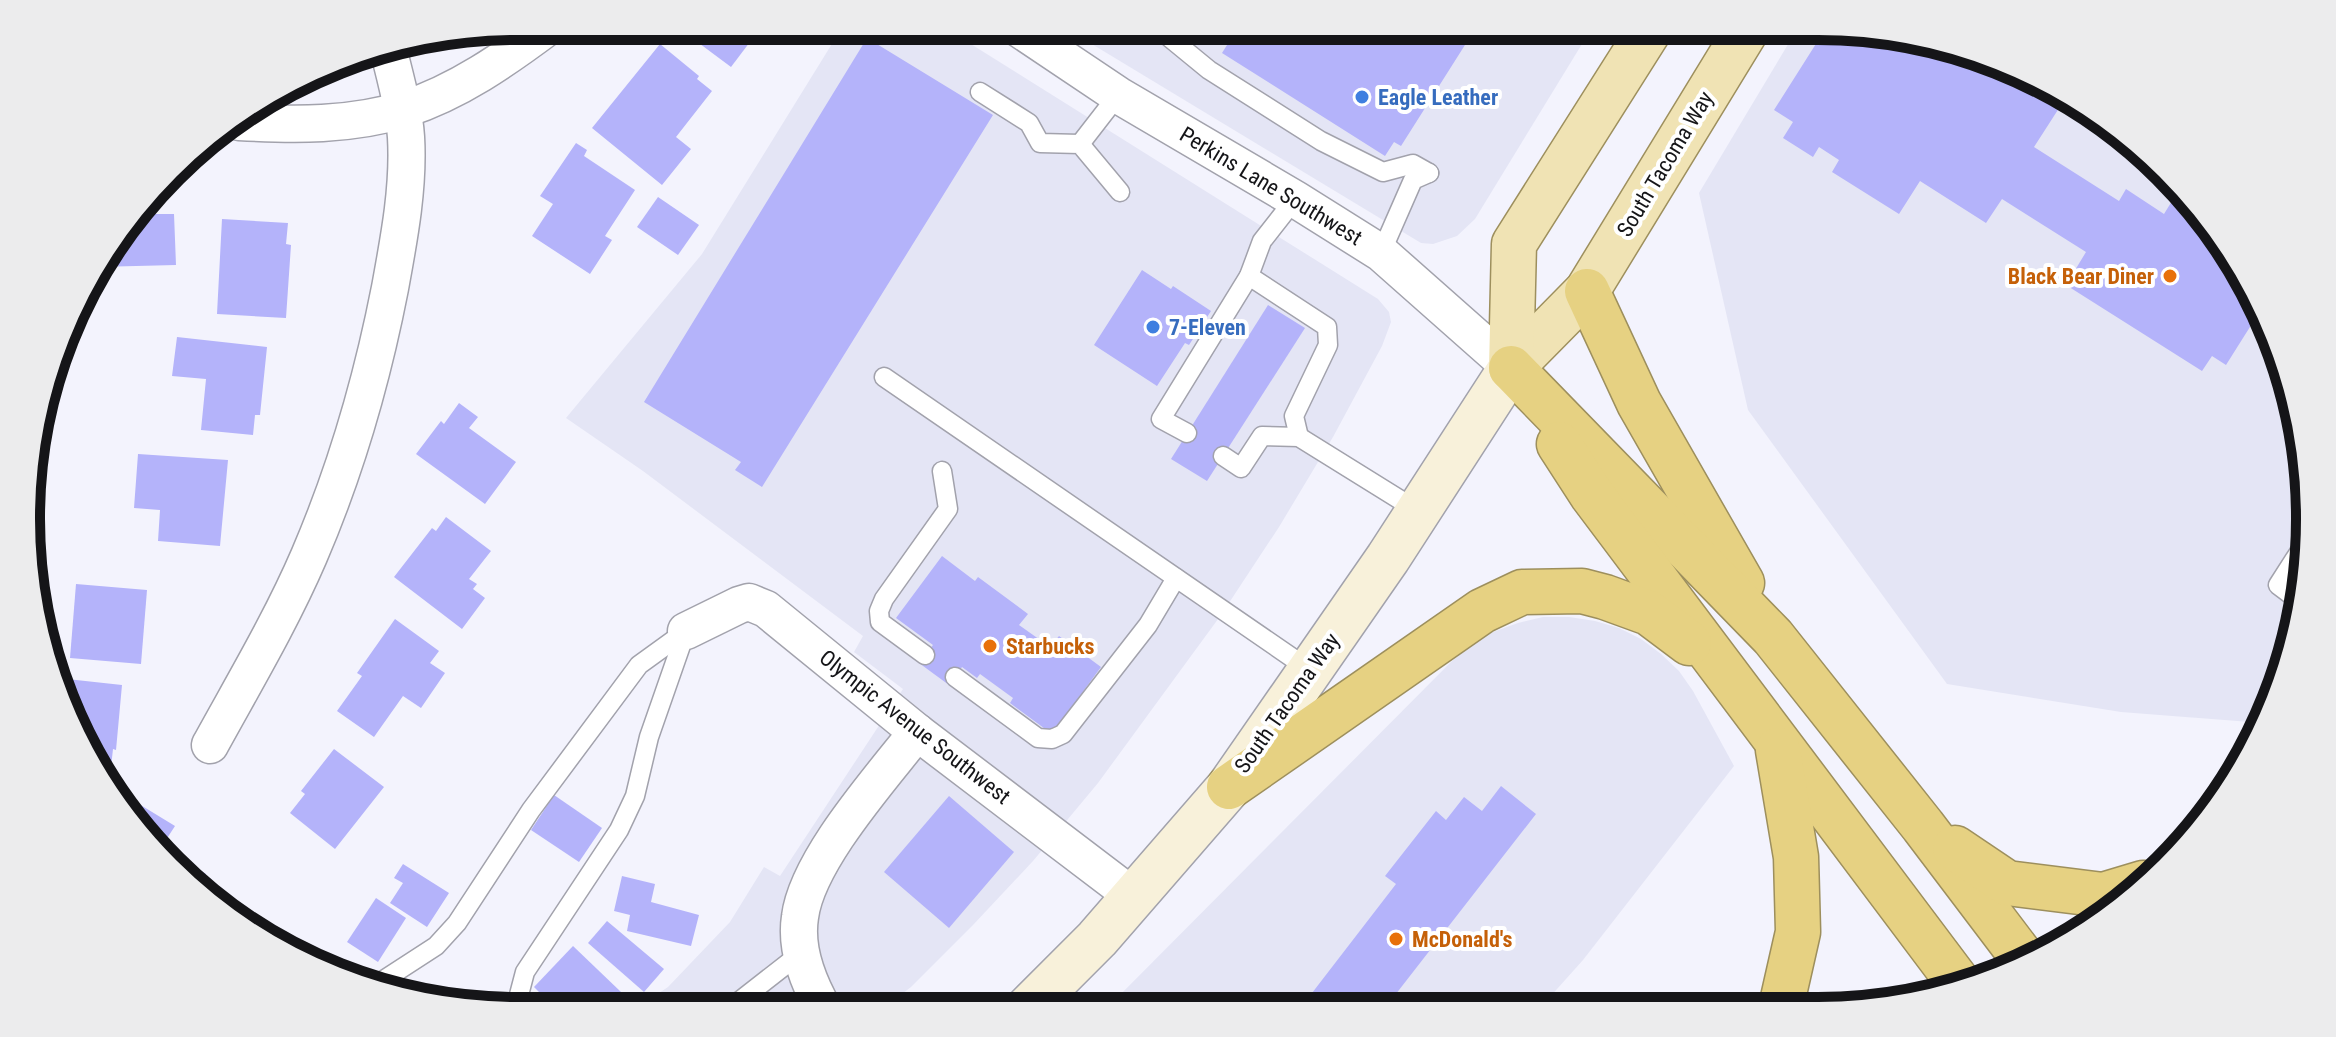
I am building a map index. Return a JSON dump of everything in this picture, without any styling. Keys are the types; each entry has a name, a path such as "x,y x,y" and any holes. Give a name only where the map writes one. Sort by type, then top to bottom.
{"highway":[{"path":"1587,291 1639,403 1773,637"},
{"path":"1511,368 1773,637 2019,953"},
{"path":"1511,368 1592,495 1954,977"},
{"path":"1229,787 1482,611 1522,592 1582,591 1649,613 1722,669"},
{"path":"1776,740 1796,857 1798,932 1783,997"},
{"path":"1923,826 2007,883 2103,895 2118,890"}],"main road":[{"path":"1511,368 1514,244 1643,40"},
{"name":"South Tacoma Way","path":"1039,997 1097,939 1229,787 1418,511 1511,368 1587,291 1740,40"}],"street":[{"path":"251,123 337,122 403,109 483,72 529,40"},
{"name":"Perkins Lane Southwest","path":"1036,40 1118,95 1381,253 1511,368"},
{"path":"210,745 272,633 302,571 337,486 376,354 400,233 407,164 403,109 390,57"},
{"name":"Olympic Avenue Southwest","path":"686,631 749,602 766,609 917,732 1134,897"},
{"path":"818,997 801,953 799,936 800,913 806,894 856,810 917,732"}],"lane":[{"path":"1172,40 1209,70 1321,141 1383,172 1413,164 1429,173 1413,180 1381,253"},
{"path":"980,92 1029,123 1040,143 1080,144 1120,192"},
{"path":"1080,144 1118,95"},
{"path":"1187,433 1161,419 1249,276 1262,241 1295,199"},
{"path":"1249,276 1327,327 1328,345 1294,416 1299,437"},
{"path":"884,377 1310,670"},
{"path":"1223,456 1241,468 1262,436 1299,437 1418,511"},
{"path":"925,655 880,622 879,611 884,599 948,509 942,471"},
{"path":"2290,594 2278,585 2294,560"},
{"path":"955,677 1038,738 1052,739 1063,734 1148,625 1176,578"},
{"path":"386,978 436,946 457,923 531,810 639,665 686,631"},
{"path":"518,997 525,972 619,830 635,796 649,737 686,631"},
{"path":"759,997 801,953"}],"shaded area":[{"path":"834,40 964,40 1378,299 1389,312 1391,322 1382,346 1333,437 1221,615 1098,783 1033,861 973,925 898,997 653,997 668,987 730,922 764,867 780,876 903,689 854,652 863,636 643,471 566,418 702,254"},
{"path":"1085,40 1584,40 1475,219 1457,236 1433,244 1421,243"},
{"path":"1791,40 1849,41 1911,49 2001,76 2083,121 2156,180 2197,227 2247,307 2271,365 2287,425 2296,518 2292,581 2280,642 2251,722 2121,712 1947,684 1748,410 1699,193"},
{"path":"1543,617 1569,617 1619,628 1641,639 1679,671 1734,766 1583,960 1550,997 1118,997 1451,662 1493,632"}],"building":[{"path":"695,40 751,40 731,67"},
{"path":"866,40 993,115 762,487 735,470 741,462 644,402"},
{"name":"Eagle Leather","path":"1230,40 1468,40 1401,146 1394,142 1385,156 1222,53"},
{"path":"1818,40 1911,49 2001,76 2060,106 2034,147 2119,201 2126,189 2164,214 2172,201 2179,206 2232,279 2254,321 2226,365 2212,356 2202,371 2066,285 2086,252 2002,199 1986,223 1920,181 1899,214 1832,172 1839,160 1819,147 1813,157 1783,138 1793,122 1774,110"},
{"path":"660,44 699,76 697,79 712,91 676,137 691,149 662,185 592,128"},
{"path":"576,143 587,150 584,156 635,190 605,236 612,240 590,274 532,236 553,204 540,196"},
{"path":"658,197 699,225 678,255 637,227"},
{"path":"156,207 156,214 174,214 176,265 112,267"},
{"path":"222,219 288,223 286,244 291,245 286,318 217,314"},
{"name":"7-Eleven","path":"1142,270 1211,311 1189,345 1185,343 1157,386 1094,345"},
{"path":"1268,305 1305,328 1207,481 1171,459"},
{"path":"177,337 267,347 260,415 255,415 253,435 201,430 206,379 172,376"},
{"path":"459,403 478,417 469,428 516,462 485,504 416,454"},
{"path":"138,454 228,460 220,546 158,541 160,510 134,508"},
{"path":"446,517 491,551 469,579 477,584 473,589 485,598 462,629 394,577 432,528 436,531"},
{"name":"Starbucks","path":"942,556 975,581 978,577 1028,614 1019,625 1050,647 1059,636 1101,667 1052,734 1010,703 1013,698 980,674 977,678 962,667 949,685 919,663 933,645 896,618"},
{"path":"76,584 147,590 141,664 70,658"},
{"path":"395,619 439,651 430,663 445,673 421,708 403,696 374,737 337,711 362,676 357,673"},
{"path":"68,679 122,685 116,750 113,749 111,768 89,730"},
{"path":"334,749 384,787 335,849 290,813 305,794 301,791"},
{"name":"McDonald's","path":"1501,786 1536,814 1394,997 1317,997 1312,993 1396,884 1385,876 1436,811 1446,820 1464,797 1482,811"},
{"path":"554,795 602,828 579,862 531,830"},
{"path":"949,796 1014,852 949,928 884,872"},
{"path":"133,802 175,826 165,841 139,810"},
{"path":"182,858 206,874 203,878"},
{"path":"403,864 449,893 427,927 390,903 403,883 394,878"},
{"path":"622,876 655,884 651,902 699,915 691,946 627,931 630,915 614,911"},
{"path":"376,898 406,918 378,962 347,942"},
{"path":"607,921 664,969 644,992 588,943"},
{"path":"573,946 621,992 616,997 544,997 534,987"}],"place":[{"name":"Eagle Leather","path":"1362,97"},
{"name":"Black Bear Diner","path":"2170,276"},
{"name":"7-Eleven","path":"1153,327"},
{"name":"Starbucks","path":"990,646"},
{"name":"McDonald's","path":"1396,939"}]}
